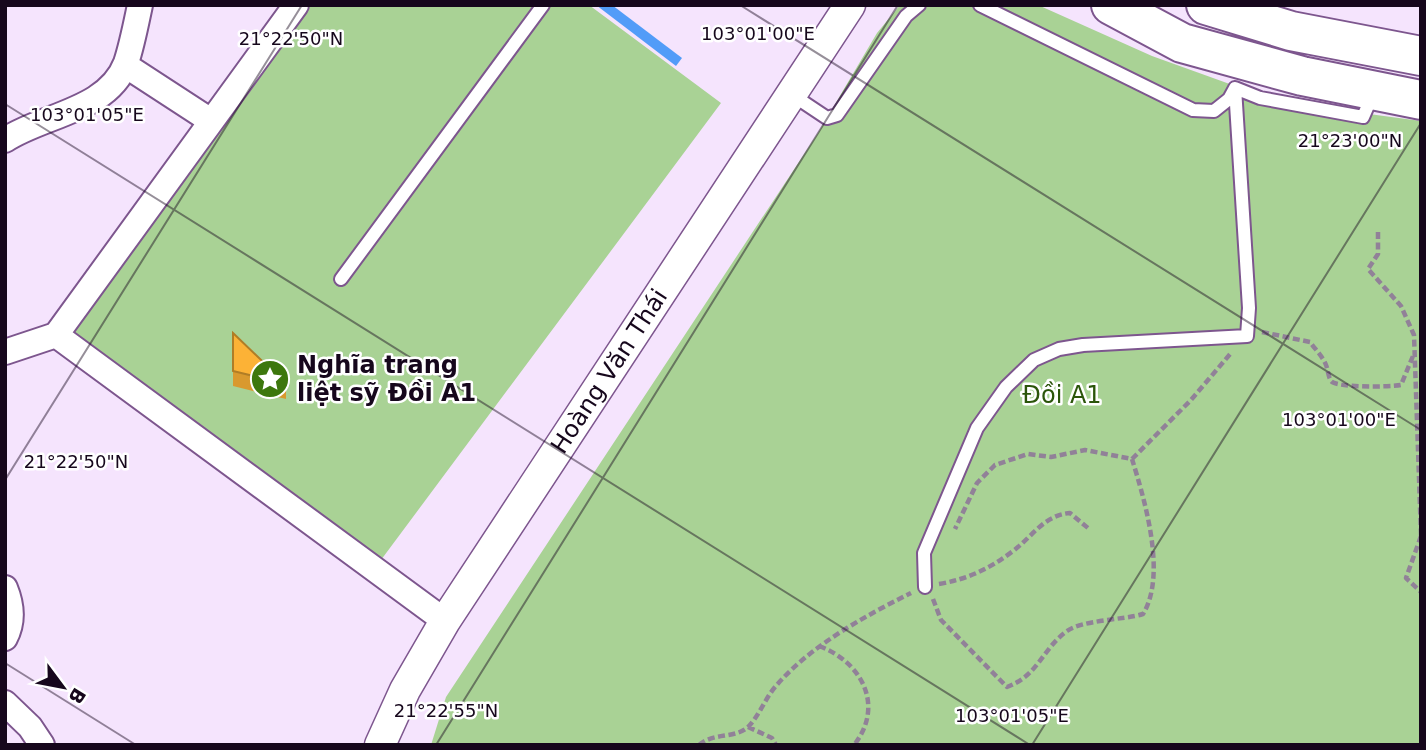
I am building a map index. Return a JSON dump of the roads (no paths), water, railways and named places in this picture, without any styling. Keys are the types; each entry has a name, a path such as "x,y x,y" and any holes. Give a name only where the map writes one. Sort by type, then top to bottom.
{"highway":[{"path":"1111,5 1182,43 1302,76 1421,100"},
{"path":"1206,5 1291,31 1421,57"}],"street":[{"path":"5,140 24,128 103,93 125,65 140,5"},
{"path":"5,352 56,335 296,5"},
{"name":"Hoàng Văn Thái","path":"380,745 405,690 446,621 850,5"},
{"path":"125,65 211,121"},
{"path":"56,335 446,621"},
{"path":"5,588 12,608 11,625 5,638"},
{"path":"5,703 30,727 42,745"}],"lane":[{"path":"341,279 543,5"},
{"path":"791,94 827,118 837,115 906,16 919,5"},
{"path":"980,5 1193,110 1214,111 1229,99 1236,88"},
{"path":"1236,88 1260,98 1363,117 1374,91"},
{"path":"925,587 924,553 977,428 1006,387 1034,360 1059,349 1083,345 1247,333 1249,308 1236,88"}],"water":[{"path":"596,5 612,5 682,58 676,66"}],"place":[{"name":"Nghĩa trang liệt sỹ Đồi A1","path":"270,379"}],"park label":[{"name":"Đồi A1","path":"1062,395"}]}
